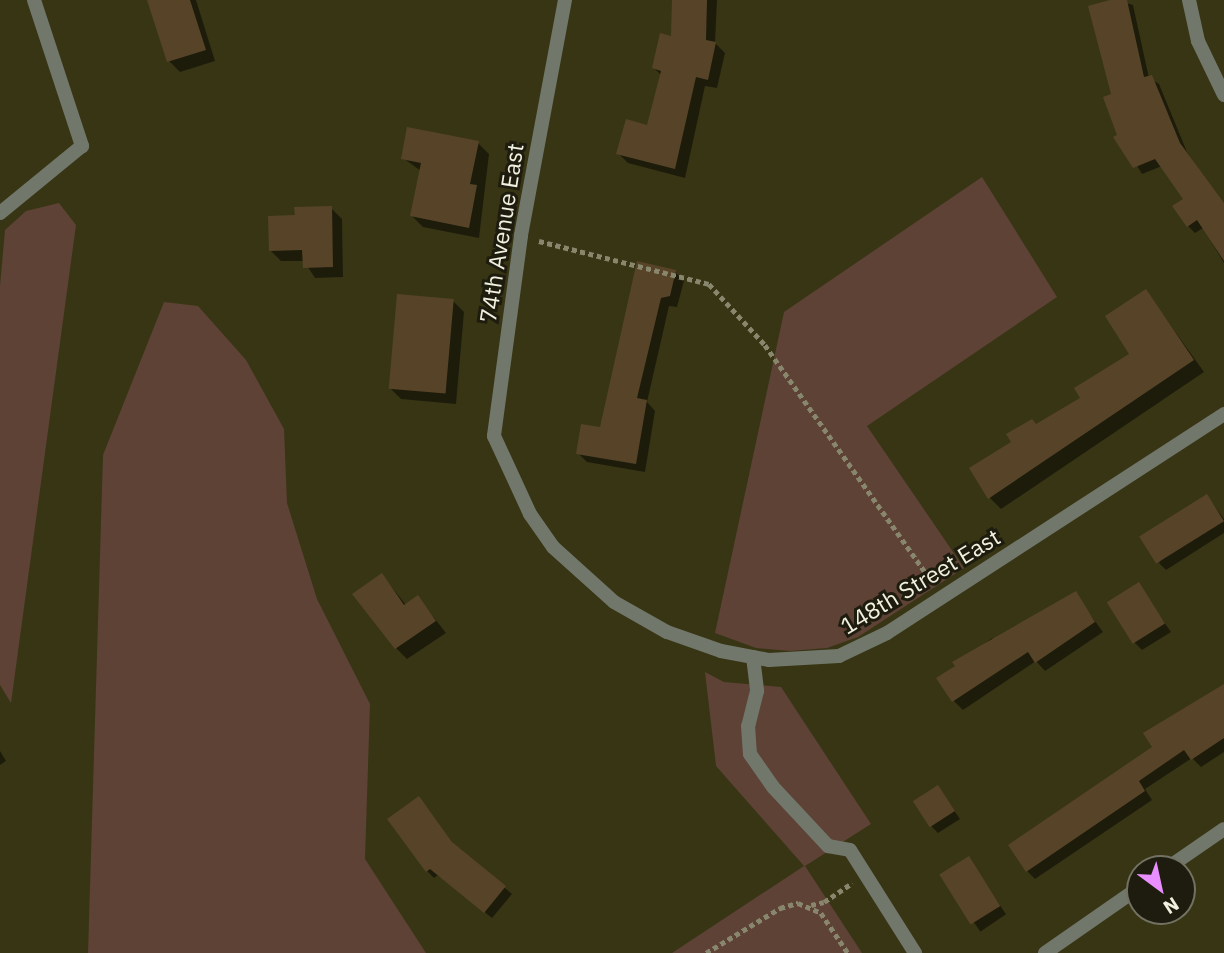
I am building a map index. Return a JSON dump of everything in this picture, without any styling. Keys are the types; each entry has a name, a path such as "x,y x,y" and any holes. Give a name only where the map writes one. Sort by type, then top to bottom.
{"street":[{"path":"0,213 82,146 34,0"},
{"name":"74th Avenue East","path":"509,472 494,436 521,236 565,0"},
{"path":"1189,0 1198,41 1224,95"},
{"name":"148th Street East","path":"509,472 552,547 614,602 667,632 753,657 804,661 839,656 860,649 1224,414"},
{"path":"753,657 757,691 748,726 750,754 766,779 828,846 849,850 915,953"},
{"path":"1186,855 1224,829"},
{"path":"1045,953 1126,897"}],"path":[{"path":"521,236 709,284 765,345 943,597"},
{"path":"706,953 780,908 824,902 864,874"},
{"path":"810,905 848,953"}],"shaded area":[{"path":"982,177 1057,297 867,426 964,568 858,637 827,648 790,651 756,648 715,633 784,312"},
{"path":"59,203 76,225 11,703 0,685 0,286 5,230 26,211"},
{"path":"164,302 198,306 246,360 284,429 287,503 317,599 370,704 365,859 426,953 88,953 103,455"},
{"path":"705,672 724,682 781,687 871,824 805,866 862,953 672,953 804,866 716,766"}],"building":[{"path":"147,0 190,0 206,50 167,62"},
{"path":"672,0 707,0 706,40 716,42 708,80 696,77 675,169 616,154 626,119 647,125 661,71 652,68 660,33 671,36"},
{"path":"1110,0 1127,0 1144,77 1152,75 1180,143 1224,203 1224,261 1197,220 1187,227 1172,206 1183,199 1155,159 1133,168 1113,137 1117,135 1103,97 1111,94 1088,6"},
{"path":"407,127 479,141 470,184 477,185 469,228 410,216 421,163 401,159"},
{"path":"332,206 333,267 303,268 302,250 269,251 268,216 295,215 294,207"},
{"path":"637,261 676,270 670,296 661,298 637,398 647,400 636,464 576,454 581,424 600,427"},
{"path":"1146,289 1194,360 988,499 969,468 1011,442 1006,434 1032,419 1036,424 1080,398 1074,388 1129,354 1105,316"},
{"path":"397,294 454,299 446,394 389,389"},
{"path":"1207,494 1224,521 1156,564 1139,536"},
{"path":"382,573 404,605 418,595 436,621 395,649 352,594"},
{"path":"1139,582 1165,624 1133,644 1107,602"},
{"path":"1076,591 1095,622 1035,663 1028,652 952,702 936,678 955,666 952,662"},
{"path":"1224,684 1224,738 1191,760 1184,750 1139,781 1145,791 1026,872 1008,845 1152,747 1143,733"},
{"path":"938,785 955,811 930,827 913,801"},
{"path":"419,796 452,842 506,886 484,913 430,869 426,872 387,819"},
{"path":"969,856 1000,906 971,925 939,875"}]}
